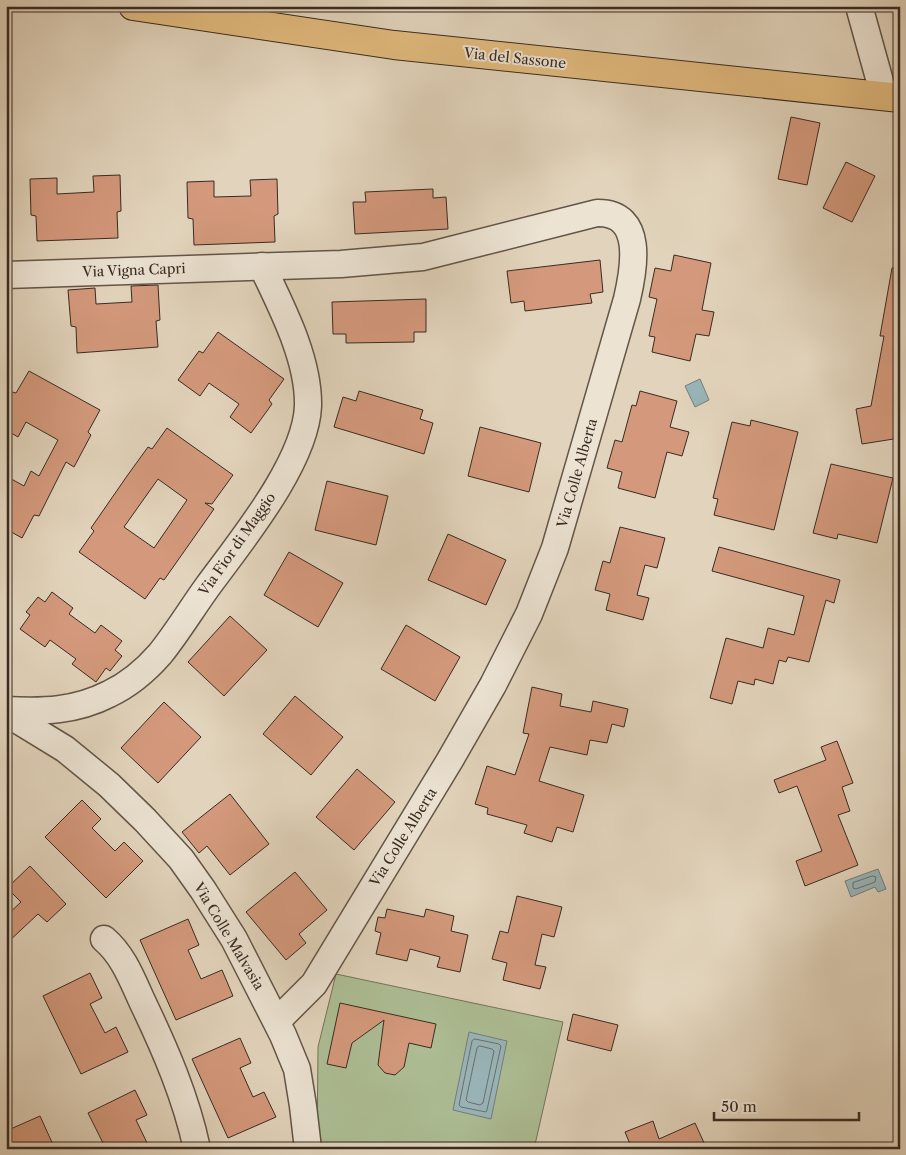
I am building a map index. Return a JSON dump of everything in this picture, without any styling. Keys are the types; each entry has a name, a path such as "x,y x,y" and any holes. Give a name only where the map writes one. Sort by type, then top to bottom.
{"main road":[{"name":"Via del Sassone","path":"132,6 394,45 892,97"}],"street":[{"path":"860,6 892,97"},
{"name":"Via Colle Alberta","path":"262,266 341,264 424,257 597,214 611,214 626,225 633,246 634,260 627,299 555,548 529,614 450,760 314,984 277,1021"},
{"name":"Via Vigna Capri","path":"6,275 262,266"},
{"name":"Via Fior di Maggio","path":"6,711 67,709 90,703 111,694 136,677 160,654 262,511 295,456 306,424 308,407 307,387 286,317 262,266"},
{"name":"Via Colle Malvasia","path":"6,711 89,767 145,820 181,859 203,890 225,924 277,1021 296,1069 304,1106 308,1149"},
{"path":"104,939 114,948 131,977 166,1050 186,1106 197,1149"}],"green space":[{"path":"336,974 563,1022 534,1149 317,1149 318,1047"}],"water":[{"path":"700,379 709,400 695,407 685,386"},
{"path":"878,869 886,889 878,892 875,887 851,897 845,881"},
{"path":"469,1032 507,1041 491,1119 453,1110"}],"building":[{"path":"791,117 820,123 807,185 778,179"},
{"path":"846,162 875,176 852,222 823,208"},
{"path":"120,175 121,211 117,212 118,238 37,241 36,216 31,215 30,179 57,178 57,194 94,192 93,176"},
{"path":"277,179 278,214 274,216 275,242 194,245 193,219 188,218 187,182 214,181 214,197 251,196 250,180"},
{"path":"433,189 433,198 446,197 448,229 355,234 353,202 366,202 365,192"},
{"path":"674,255 711,263 702,310 714,312 709,336 696,334 690,361 652,352 655,337 649,336 657,299 649,297 655,268 671,271"},
{"path":"600,260 603,292 590,294 592,303 525,311 524,301 511,303 507,271"},
{"path":"892,268 900,268 900,438 862,444 856,409 871,406 884,336 880,336"},
{"path":"158,285 160,320 156,321 158,347 77,353 76,327 71,326 68,290 95,288 96,304 132,302 131,286"},
{"path":"426,299 426,332 414,332 414,342 346,343 346,334 333,334 332,302"},
{"path":"218,332 284,379 269,400 272,404 251,433 230,417 239,404 209,383 200,396 178,380 199,351 203,353"},
{"path":"29,371 100,410 88,432 91,435 74,467 66,462 39,516 34,515 22,538 6,529 6,476 24,486 31,471 39,476 58,440 26,422 18,437 6,430 6,403 12,392 16,393"},
{"path":"359,391 423,410 420,419 433,423 424,454 334,427 343,397 356,401"},
{"path":"640,391 677,401 670,427 689,432 682,456 667,452 655,498 618,488 622,472 607,468 615,440 622,442 632,405 636,406"},
{"path":"751,420 798,432 774,530 714,515 718,499 713,498 732,422 750,426"},
{"path":"480,427 541,443 529,492 468,476"},
{"path":"167,428 233,475 212,504 205,503 214,509 164,580 160,578 145,599 79,552 94,531 91,528 127,476 148,447 152,449","holes":["158,479 187,500 154,548 124,527"]},
{"path":"831,464 893,478 877,543 838,534 837,539 813,533"},
{"path":"327,481 388,496 376,545 315,530"},
{"path":"620,527 665,538 657,568 645,565 637,595 649,598 643,620 606,610 610,594 595,590 603,561 610,563"},
{"path":"448,534 506,560 486,605 428,580"},
{"path":"719,547 840,580 834,603 826,600 809,662 788,657 786,662 779,660 773,684 755,679 754,685 738,681 732,704 710,698 726,638 763,648 768,628 794,635 804,596 712,571"},
{"path":"289,552 343,583 318,627 264,595"},
{"path":"52,592 73,608 69,614 95,633 101,625 122,641 115,650 122,656 110,671 106,668 96,682 72,664 76,659 50,640 45,647 20,629 30,615 26,612 38,597 45,602"},
{"path":"230,616 267,650 224,696 188,662"},
{"path":"406,625 460,657 435,701 381,669"},
{"path":"532,687 562,694 560,706 591,712 593,701 628,709 624,727 612,724 607,743 590,740 587,755 550,747 539,781 584,795 573,832 557,827 552,842 524,833 527,825 487,814 488,808 475,804 487,766 515,775 529,734 523,733"},
{"path":"295,696 343,737 311,775 263,734"},
{"path":"164,702 201,737 158,783 121,748"},
{"path":"837,741 853,783 842,787 850,811 838,815 858,865 805,886 796,861 822,851 797,786 779,793 774,780 826,760 821,747"},
{"path":"357,769 395,802 354,850 316,817"},
{"path":"230,794 269,844 230,875 207,846 199,853 182,832"},
{"path":"82,800 101,819 92,828 115,851 124,842 143,861 106,898 45,837"},
{"path":"30,866 66,904 47,922 38,914 6,944 6,916 21,902 7,888"},
{"path":"295,872 327,910 299,934 306,943 286,960 246,912"},
{"path":"517,896 562,907 554,937 542,934 535,965 546,967 540,989 503,980 507,963 492,959 500,931 508,933"},
{"path":"387,909 424,917 426,909 454,916 451,931 468,935 460,972 437,967 440,957 410,949 407,961 376,954 381,933 375,931 378,917 385,918"},
{"path":"188,919 199,945 188,950 201,979 222,970 233,996 176,1020 140,940"},
{"path":"90,973 102,998 90,1004 105,1033 116,1027 128,1052 81,1074 43,996"},
{"path":"340,1003 436,1024 431,1048 409,1043 404,1067 395,1075 385,1073 378,1065 384,1020 352,1043 346,1068 327,1064"},
{"path":"573,1014 618,1025 611,1051 567,1040"},
{"path":"240,1038 251,1063 240,1068 253,1097 264,1092 276,1117 228,1138 192,1059"},
{"path":"135,1090 147,1115 136,1120 150,1149 106,1149 88,1113"},
{"path":"40,1116 55,1149 6,1149 6,1131"},
{"path":"653,1121 659,1139 695,1123 705,1145 696,1149 632,1149 625,1132"}]}
